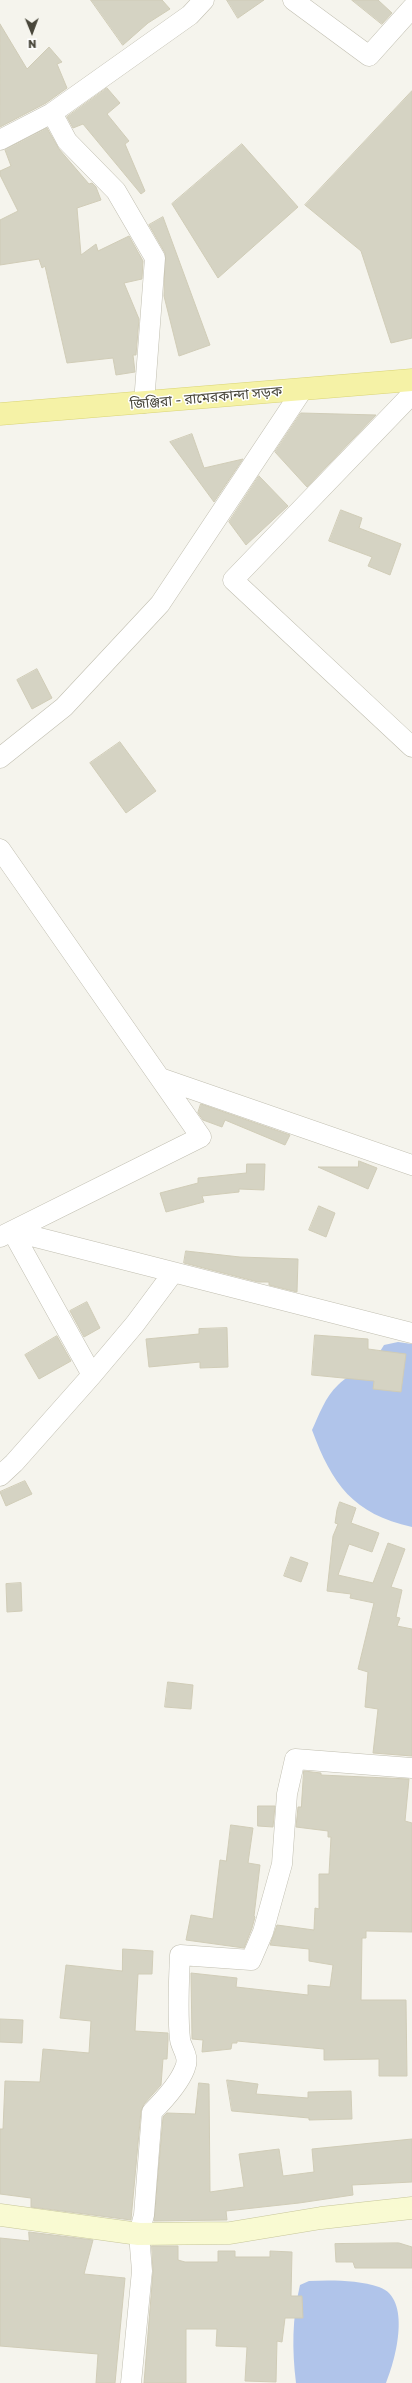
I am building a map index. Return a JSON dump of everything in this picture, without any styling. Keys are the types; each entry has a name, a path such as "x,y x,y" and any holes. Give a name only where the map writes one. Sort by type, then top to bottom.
{"main road":[{"name":"জিঞ্জিরা - রামেরকান্দা সড়ক","path":"0,414 303,389 411,386"}],"street":[{"path":"0,140 52,113 190,15 204,0"},
{"path":"293,0 369,56 412,8"},
{"path":"52,113 67,141 116,191 155,258 144,403"},
{"path":"411,386 234,580 412,747"},
{"path":"0,758 64,707 160,604 303,389"},
{"path":"0,849 201,1137 6,1234"},
{"path":"160,1078 412,1165"},
{"path":"6,1234 173,1273 412,1333"},
{"path":"6,1234 92,1375"},
{"path":"0,1476 14,1463 92,1375 135,1324 173,1273"},
{"path":"131,2383 142,2271 139,2234 144,2215 152,2112 163,2101 186,2067 186,2050 180,2042 179,2026 180,1955 251,1960 263,1932 282,1864 287,1794 295,1759 412,1768"},
{"path":"0,2215 139,2234 230,2233 321,2218 412,2208"}],"water":[{"path":"398,1342 412,1344 412,1527 374,1514 347,1494 328,1466 312,1430 320,1412 333,1390 374,1358 384,1345"},
{"path":"309,2281 362,2283 379,2287 389,2293 395,2303 399,2330 394,2359 386,2383 296,2383 293,2346 295,2310 300,2285"}],"building":[{"path":"91,0 162,0 170,9 148,23 123,45"},
{"path":"227,0 264,0 238,18"},
{"path":"352,0 378,0 392,13 382,24"},
{"path":"0,24 27,69 49,47 62,62 57,64 67,88 46,103 0,127"},
{"path":"107,88 120,103 107,114 129,141 125,144 145,191 141,194 83,124 73,128 67,117"},
{"path":"412,91 412,338 391,343 361,251 305,205"},
{"path":"47,128 59,149 89,184 92,183 96,187 101,200 77,208 81,255 96,244 98,251 129,236 143,261 142,279 124,283 139,319 136,355 133,355 135,372 116,375 113,358 67,363 45,266 42,268 39,259 0,265 0,220 18,211 0,175 0,171 11,166 5,150"},
{"path":"242,144 298,207 218,278 172,204"},
{"path":"163,217 210,345 179,356 164,296 165,253 149,225"},
{"path":"301,413 376,415 307,487 275,452"},
{"path":"192,434 204,468 243,459 214,502 170,442"},
{"path":"259,476 288,506 246,545 229,522"},
{"path":"341,510 362,518 359,528 401,544 390,575 368,566 372,557 329,541"},
{"path":"37,669 52,698 32,709 17,680"},
{"path":"120,742 156,791 126,813 90,763"},
{"path":"201,1104 290,1135 285,1145 225,1120 222,1127 203,1120 198,1113"},
{"path":"359,1161 377,1168 368,1189 318,1167 358,1167"},
{"path":"247,1164 265,1164 264,1190 239,1189 239,1192 202,1196 204,1202 166,1212 160,1193 198,1183 198,1178 246,1173"},
{"path":"319,1206 335,1213 326,1237 309,1230"},
{"path":"186,1251 240,1257 298,1259 297,1292 269,1285 269,1282 258,1282 184,1263"},
{"path":"87,1302 100,1328 84,1337 70,1311"},
{"path":"227,1328 228,1367 200,1368 200,1362 149,1367 146,1339 199,1334 199,1329"},
{"path":"315,1335 368,1339 368,1349 406,1354 401,1392 373,1389 374,1381 312,1375"},
{"path":"57,1336 71,1361 39,1379 25,1355"},
{"path":"25,1481 32,1494 6,1506 0,1492"},
{"path":"340,1502 356,1508 351,1523 379,1533 372,1552 349,1544 338,1575 373,1583 388,1543 405,1549 391,1587 402,1590 396,1617 400,1618 397,1626 412,1629 412,1756 373,1753 378,1709 365,1707 368,1672 358,1669 374,1603 350,1598 351,1594 327,1591 333,1536 338,1524 335,1523"},
{"path":"291,1557 308,1563 301,1582 284,1576"},
{"path":"21,1583 22,1611 7,1612 6,1584"},
{"path":"168,1682 193,1685 191,1709 165,1707"},
{"path":"304,1771 321,1773 321,1775 409,1779 405,1821 412,1823 412,1932 366,1931 366,1938 362,1938 361,2000 406,2000 407,2076 379,2076 379,2059 324,2060 324,2049 237,2041 237,2043 232,2043 231,2049 202,2052 203,2040 192,2039 191,1973 237,1978 236,1987 308,1995 308,1985 330,1987 333,1965 309,1961 309,1949 270,1945 277,1925 314,1930 315,1908 319,1909 319,1874 329,1874 331,1837 328,1837 328,1831 296,1827 298,1807 301,1807"},
{"path":"258,1806 275,1806 273,1827 258,1826"},
{"path":"231,1825 253,1828 248,1863 260,1865 255,1917 244,1948 186,1940 191,1915 213,1919 220,1860 226,1861"},
{"path":"123,1949 153,1951 152,1974 138,1974 135,2031 168,2033 167,2059 163,2059 161,2085 144,2104 141,2111 131,2220 31,2207 31,2198 0,2194 0,2129 3,2129 5,2081 40,2082 43,2049 89,2053 91,2021 60,2018 66,1965 122,1971"},
{"path":"0,2019 23,2020 22,2043 0,2042"},
{"path":"227,2080 258,2084 256,2094 308,2098 308,2092 351,2091 352,2119 309,2120 309,2118 232,2111"},
{"path":"199,2083 209,2084 210,2192 244,2187 239,2154 279,2149 283,2176 314,2172 312,2149 412,2139 412,2182 352,2185 353,2195 226,2211 227,2220 154,2221 163,2117 167,2113 195,2114"},
{"path":"29,2232 93,2240 84,2274 125,2278 115,2383 96,2383 98,2354 0,2346 0,2238 29,2241"},
{"path":"399,2243 412,2247 412,2268 355,2268 353,2262 336,2262 335,2244"},
{"path":"152,2246 178,2246 178,2260 185,2262 218,2262 218,2251 235,2251 235,2257 270,2257 270,2251 292,2252 291,2296 302,2296 303,2318 285,2318 282,2342 277,2341 276,2382 245,2381 247,2347 216,2346 217,2329 186,2329 186,2383 144,2383 153,2272"}]}
